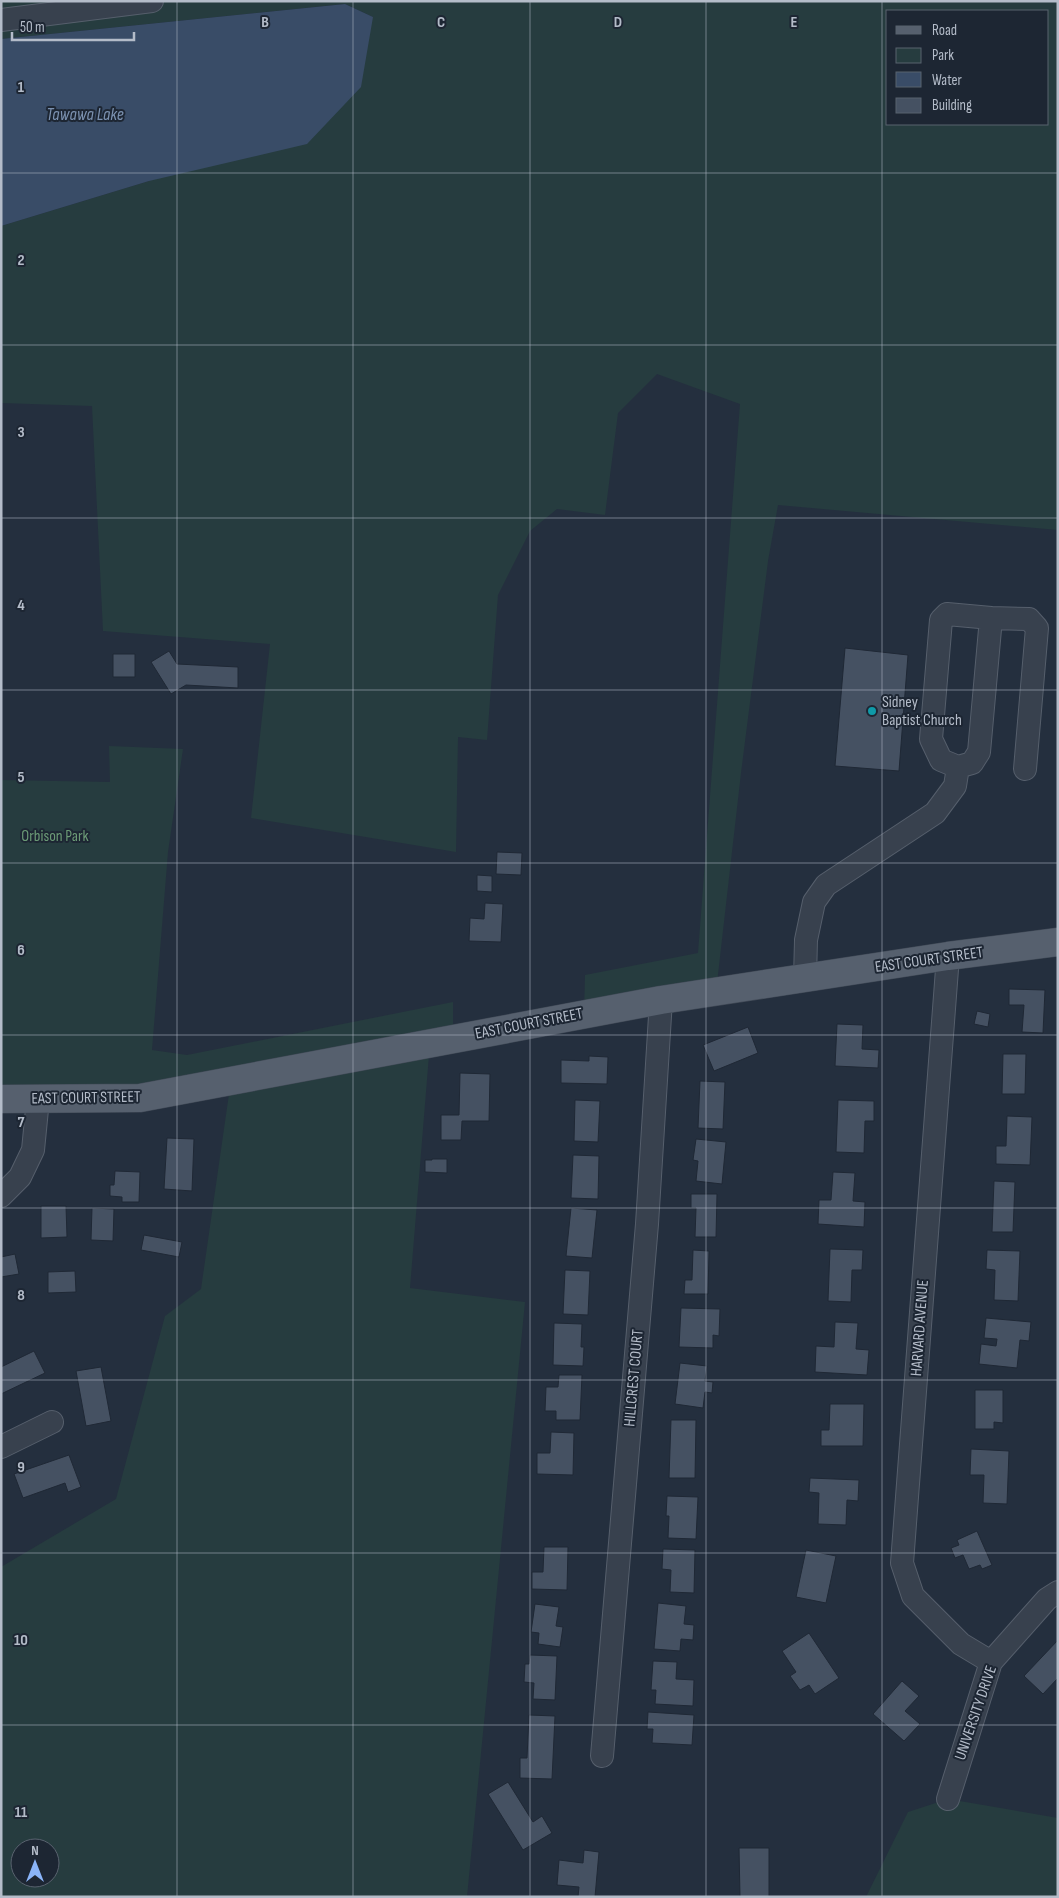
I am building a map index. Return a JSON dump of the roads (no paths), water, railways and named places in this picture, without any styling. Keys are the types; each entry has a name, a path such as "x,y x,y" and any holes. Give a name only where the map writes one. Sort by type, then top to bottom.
{"main road":[{"name":"EAST COURT STREET","path":"1,1098 140,1098 661,1000 948,956 1058,942"}],"street":[{"path":"1,20 152,1"},
{"path":"991,618 979,752 972,763 958,766 941,760 930,739 941,620 947,614 1028,620 1037,628 1024,769"},
{"path":"804,978 806,940 814,902 826,886 935,813 955,786 958,766"},
{"name":"HARVARD AVENUE","path":"948,956 902,1563 913,1596 961,1644 991,1662"},
{"name":"HILLCREST COURT","path":"602,1756 647,1214 661,1000"},
{"path":"1,1196 20,1178 33,1150 38,1099"},
{"path":"1,1447 52,1422"},
{"name":"UNIVERSITY DRIVE","path":"948,1798 991,1662 1047,1599 1058,1592"}],"water":[{"name":"Tawawa Lake","path":"345,4 373,17 361,87 307,144 149,181 1,226 1,39"}],"place":[{"name":"Sidney Baptist Church","path":"872,711"}],"park label":[{"name":"Orbison Park","path":"55,836"}]}
